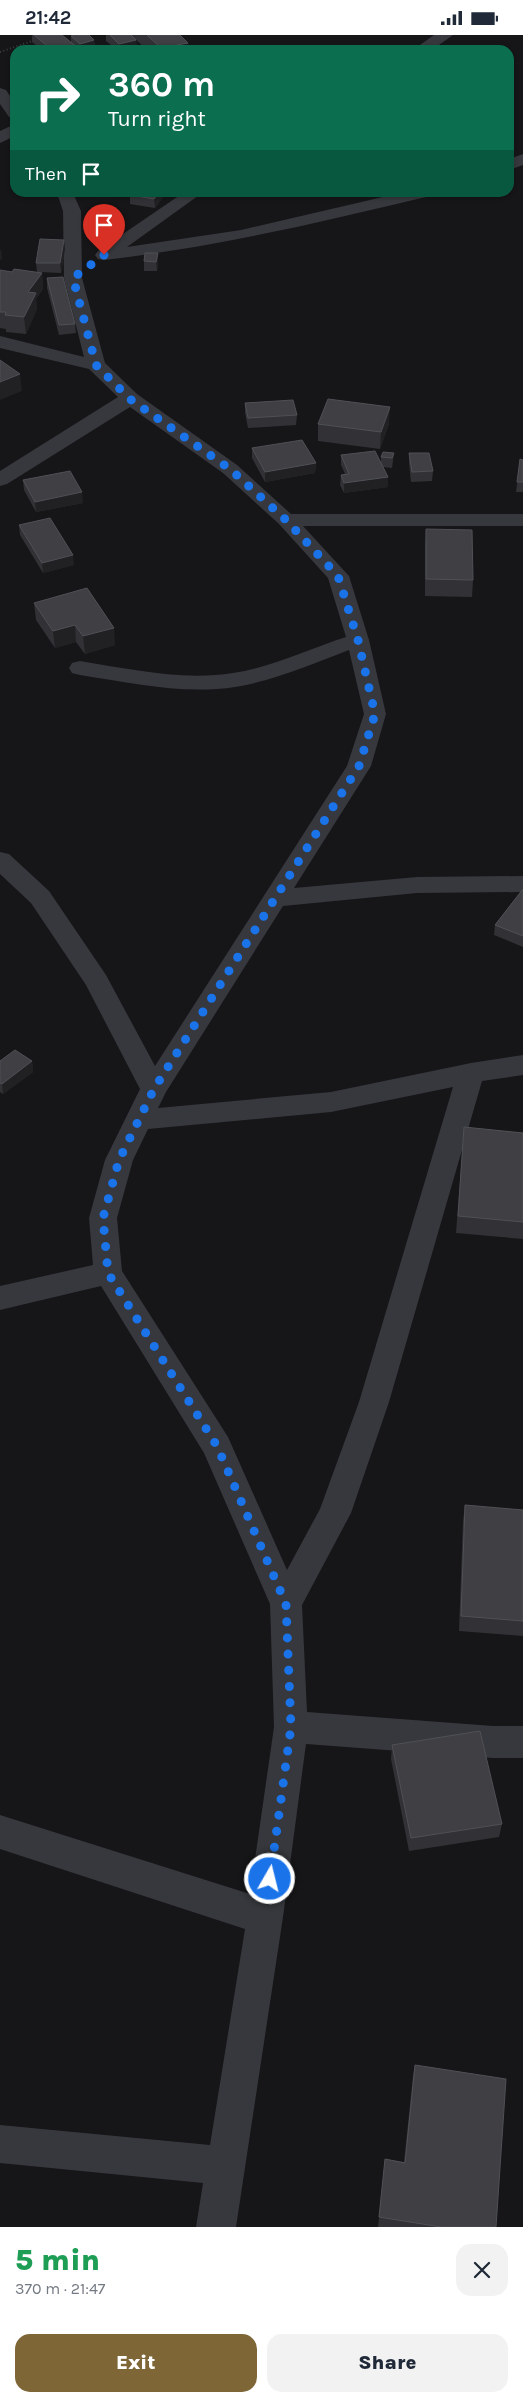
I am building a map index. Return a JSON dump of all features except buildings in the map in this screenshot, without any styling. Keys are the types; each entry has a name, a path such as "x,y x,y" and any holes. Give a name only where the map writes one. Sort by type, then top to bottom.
{"street":[{"path":"429,45 446,35"},
{"path":"0,93 10,107"},
{"path":"67,197 72,211 73,278 96,365 130,399 230,469 286,520 338,576 358,640 375,714 359,766 154,1089 119,1160 103,1218 108,1273 217,1446 286,1604 291,1727 265,1917 224,2166 216,2227"},
{"path":"73,278 188,197"},
{"path":"104,255 179,246 240,235 403,197"},
{"path":"0,342 96,365"},
{"path":"0,480 130,399"},
{"path":"286,520 523,520"},
{"path":"80,668 144,678 218,682 252,675 358,640"},
{"path":"0,860 40,897 97,981 154,1089"},
{"path":"274,898 417,885 523,884"},
{"path":"138,1120 331,1102 471,1073 523,1065"},
{"path":"286,1604 335,1513 374,1402 471,1073"},
{"path":"0,1298 108,1273"},
{"path":"291,1727 493,1742 523,1742"},
{"path":"0,1832 265,1917"},
{"path":"0,2143 224,2166"}],"path":[{"path":"20,45 40,38"}],"route":[{"path":"104,255 73,278 96,365 130,399 230,469 286,520 338,576 358,640 375,714 359,766 154,1089 119,1160 103,1218 108,1273 217,1446 286,1604 291,1727 270,1879"}]}
